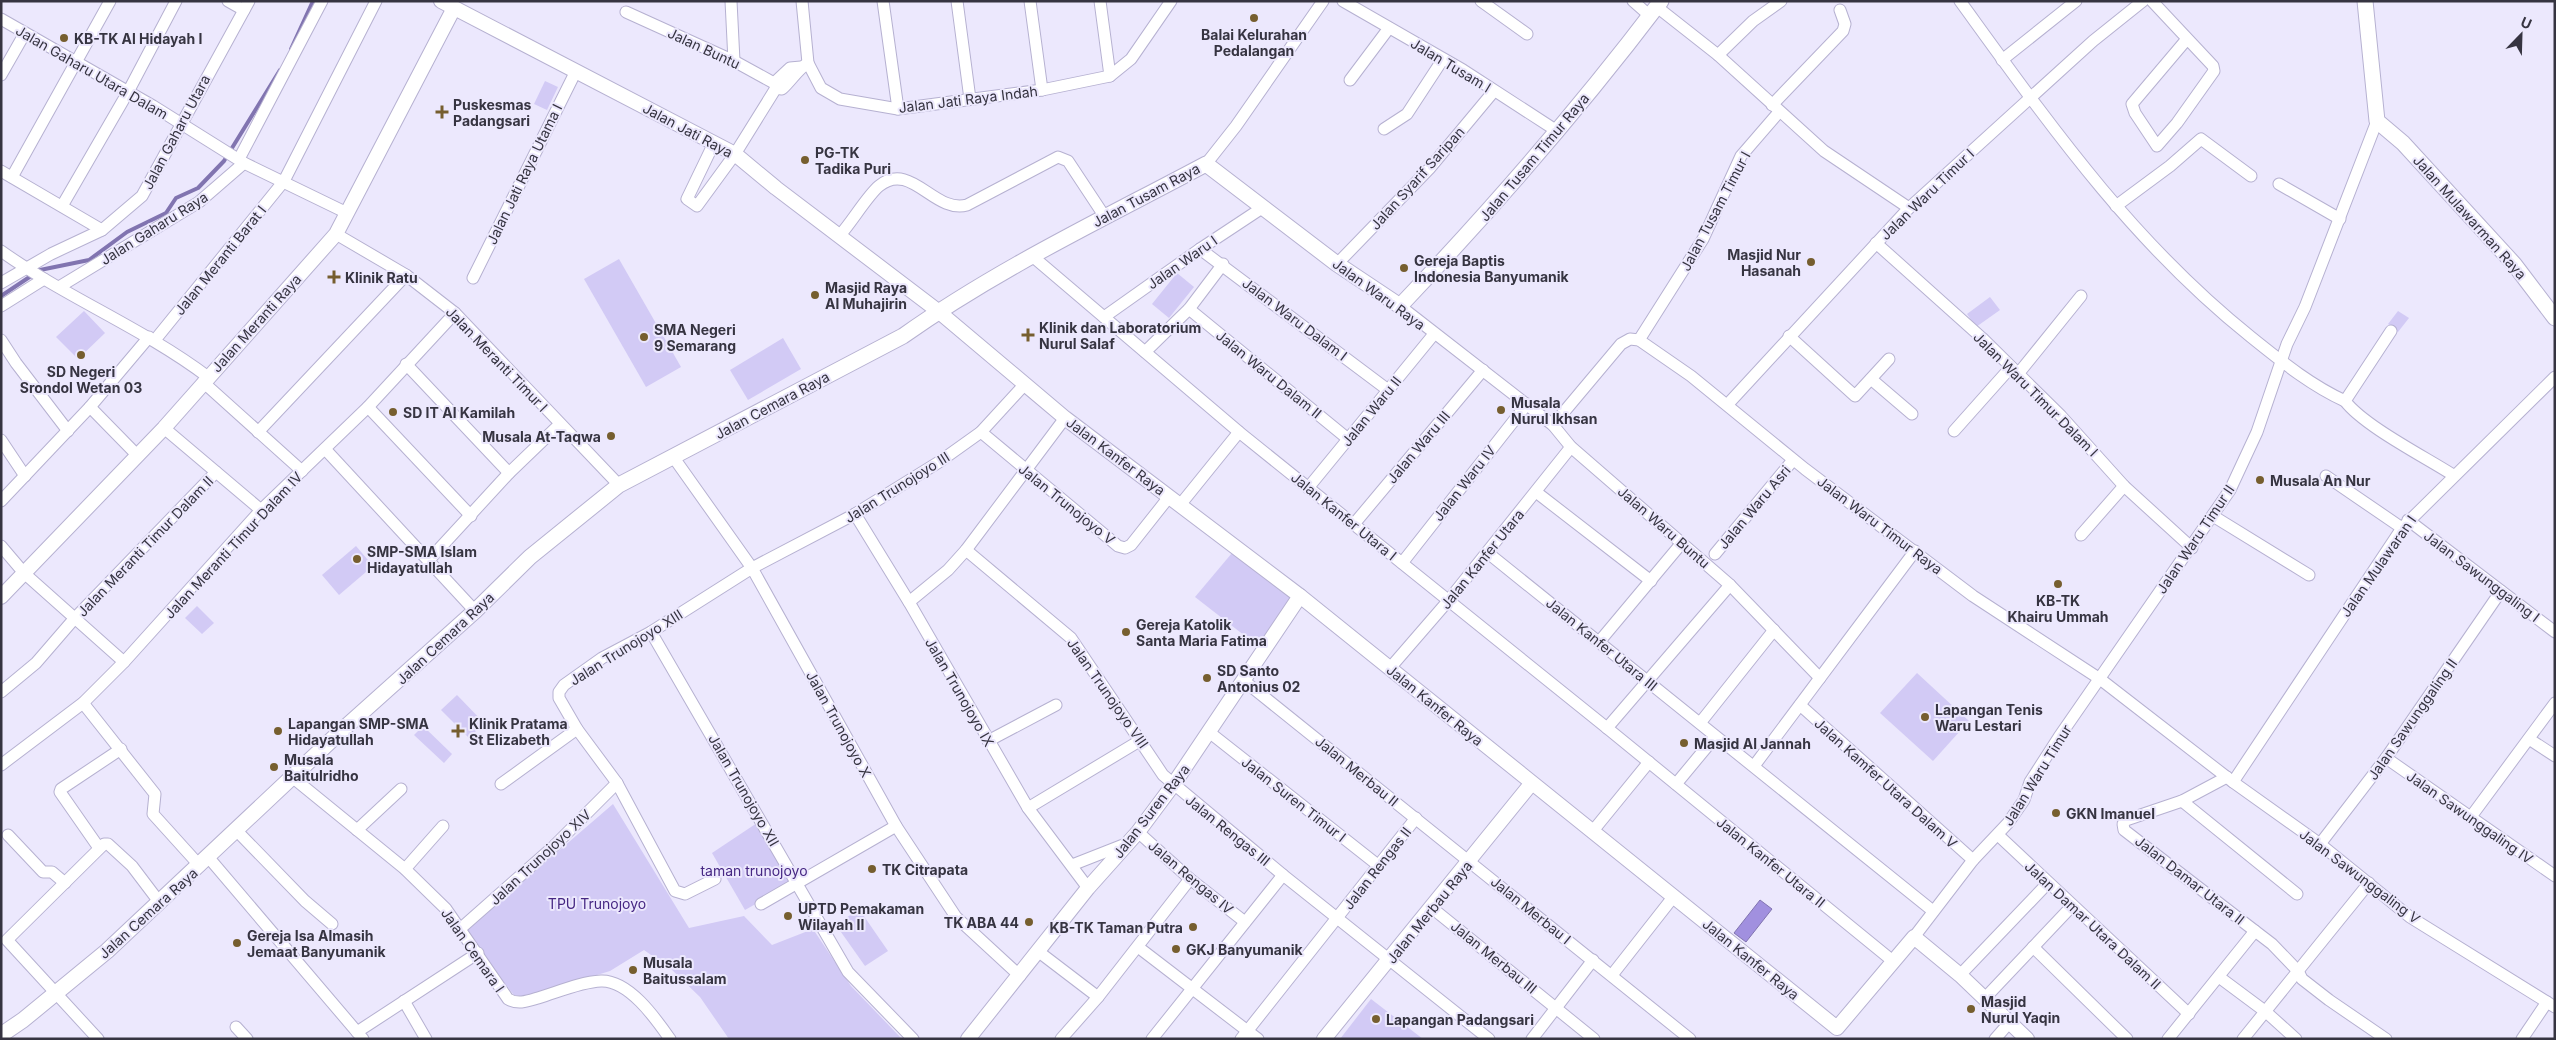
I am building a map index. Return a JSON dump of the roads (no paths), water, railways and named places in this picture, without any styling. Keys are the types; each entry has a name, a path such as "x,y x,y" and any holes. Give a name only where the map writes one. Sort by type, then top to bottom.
{"main road":[{"path":"2365,1 2378,121"},
{"name":"Jalan Tusam Timur Raya","path":"1400,306 1481,220 1557,131 1656,8"},
{"name":"Jalan Mulawarman Raya","path":"2378,121 2403,143 2514,264 2555,318"},
{"name":"Jalan Waru Raya","path":"1206,164 1337,264 1400,306"},
{"name":"Jalan Tusam Raya","path":"938,311 1030,255 1206,164"},
{"name":"Jalan Cemara Raya","path":"1,1035 107,951 237,831 292,777 475,611 530,557 620,486 903,336 938,311"}],"street":[{"path":"62,206 128,92 176,1"},
{"path":"228,1 246,6"},
{"path":"322,1 239,160 347,213"},
{"name":"Jalan Meranti Barat I","path":"1,501 68,431 152,338 284,181 376,1"},
{"name":"Jalan Jati Raya","path":"441,1 736,154 776,188 938,311"},
{"path":"731,1 734,61"},
{"path":"714,143 687,199 696,206 699,206 736,154 775,86 782,89 805,65 802,1"},
{"path":"883,1 898,109"},
{"path":"957,1 970,99"},
{"path":"1030,1 1042,90"},
{"path":"1100,1 1110,76"},
{"name":"Jalan Jati Raya Indah","path":"805,65 821,88 840,99 898,109 1042,90 1110,76 1132,59 1171,1"},
{"name":"Jalan Tusam Raya","path":"1206,164 1236,126 1323,1"},
{"name":"Jalan Tusam I","path":"1343,1 1443,59 1557,131"},
{"path":"1481,1 1527,34"},
{"path":"1633,1 1656,8 1718,55 1824,152 1909,208"},
{"path":"1718,55 1753,21 1781,1"},
{"path":"2002,60 2076,1"},
{"name":"Jalan Waru Timur I","path":"1728,404 1909,208 2093,41 2143,1"},
{"path":"2152,1 2212,66 2214,71 2177,123 2157,146 2132,106 2187,39"},
{"path":"12,177 107,2"},
{"path":"1966,3 2002,60 2060,139 2116,206 2174,270 2235,324 2318,388 2345,401 2354,411 2454,474"},
{"name":"Jalan Gaharu Utara","path":"1,283 28,270 51,254 102,230 142,196 180,123 246,6"},
{"name":"Jalan Meranti Raya","path":"1,597 164,428 336,234 454,8"},
{"name":"Jalan Tusam Timur I","path":"1640,340 1703,239 1741,156 1775,109 1843,31 1846,24 1840,10"},
{"name":"Jalan Buntu","path":"626,12 734,61 775,86"},
{"name":"Jalan Gaharu Utara Dalam","path":"1,19 128,92 239,160"},
{"path":"1350,80 1389,28"},
{"path":"1,75 25,33"},
{"path":"1384,129 1411,110 1443,59"},
{"name":"Jalan Jati Raya Utama I","path":"472,278 576,71"},
{"name":"Jalan Syarif Saripan","path":"1337,264 1429,169 1494,90"},
{"name":"Jalan Waru Timur II","path":"2100,679 2170,576 2192,548 2230,490 2257,432 2281,361 2305,307 2378,121"},
{"path":"2116,206 2170,166 2201,139 2251,176"},
{"path":"840,236 879,186 896,178 906,179 948,205 957,208 967,205 1058,157 1068,161 1105,217"},
{"name":"Jalan Gaharu Raya","path":"59,287 193,206 239,160"},
{"path":"1,171 102,230"},
{"path":"2280,184 2340,219"},
{"name":"Jalan Waru I","path":"1104,318 1200,249 1262,208"},
{"name":"Jalan Meranti Timur I","path":"336,234 406,275 454,313 481,338 620,486"},
{"name":"Jalan Waru Timur Dalam I","path":"1876,243 2014,370 2061,416 2124,486 2192,548"},
{"name":"Jalan Waru Dalam I","path":"1200,249 1223,264 1388,390"},
{"path":"1,251 28,270 152,338 205,380 258,432 302,471"},
{"name":"Jalan Kanfer Utara I","path":"1030,255 1239,432 1402,562 1448,602"},
{"name":"Jalan Waru I","path":"1145,352 1189,309 1223,264"},
{"path":"258,432 406,275"},
{"path":"1,306 42,278"},
{"path":"1954,432 2014,370 2081,296"},
{"name":"Jalan Waru Raya","path":"1400,306 1553,425"},
{"name":"Jalan Waru Dalam II","path":"1189,309 1348,439"},
{"name":"Jalan Kanfer Raya","path":"938,311 1065,418 1300,596 1531,784 1674,896 1837,1028 1914,937"},
{"name":"Jalan Meranti Timur Dalam IV","path":"1,766 83,703 124,662 261,510 368,407 454,313"},
{"path":"2345,401 2391,331"},
{"name":"Jalan Waru II","path":"1308,488 1434,334"},
{"path":"1789,336 1855,396 1889,359"},
{"path":"1553,425 1621,344 1630,339 1640,340"},
{"path":"1,340 16,364 68,431"},
{"name":"Jalan Waru Timur Raya","path":"1640,340 1728,404 1793,460 1973,596 2100,679 2230,779"},
{"path":"406,364 509,473"},
{"name":"Jalan Waru III","path":"1354,524 1483,370"},
{"name":"Jalan Mulawaran I","path":"2230,779 2405,524 2555,377"},
{"path":"1871,379 1912,414"},
{"name":"Jalan Trunojoyo III","path":"752,568 855,514 939,462 981,432 1025,384"},
{"name":"Jalan Waru IV","path":"1402,562 1527,404"},
{"path":"90,407 137,455"},
{"path":"368,407 471,516"},
{"path":"909,602 948,570 966,550 1065,418"},
{"path":"428,561 509,473 560,424"},
{"name":"Jalan Waru Buntu","path":"1553,425 1571,447 1730,585 1820,678"},
{"path":"164,428 261,510"},
{"name":"Jalan Trunojoyo V","path":"981,432 1118,546 1125,548 1131,545 1175,501"},
{"path":"1175,501 1239,432"},
{"path":"1,440 25,476"},
{"name":"Jalan Kanfer Utara","path":"1390,668 1448,602 1571,447"},
{"path":"324,449 475,611"},
{"name":"Jalan Trunojoyo X","path":"674,458 752,568 896,826 956,917 1020,976"},
{"name":"Jalan Waru Asri","path":"1715,554 1793,460"},
{"name":"Jalan Meranti Timur Dalam II","path":"1,692 36,663 74,619 216,472"},
{"name":"Jalan Sawunggaling I","path":"2326,476 2405,524 2555,632"},
{"path":"2081,535 2124,486"},
{"path":"1536,492 1651,580"},
{"name":"Jalan Trunojoyo IX","path":"855,514 909,602 1028,808 1088,888"},
{"path":"2213,516 2309,575"},
{"path":"1600,642 1681,544"},
{"path":"1,546 24,573 124,662"},
{"name":"Jalan Trunojoyo VIII","path":"966,550 1071,638 1141,740 1158,770 1173,785"},
{"path":"1754,766 1915,551"},
{"name":"Jalan Kanfer Utara III","path":"1488,553 1933,911"},
{"name":"Jalan Trunojoyo XIII","path":"715,879 686,894 674,891 617,783 577,729 559,698 559,692 564,685 602,658 652,632 752,568"},
{"path":"1607,728 1730,585"},
{"name":"Jalan Sawunggaling II","path":"2320,844 2386,758 2500,591"},
{"name":"Jalan Suren Raya","path":"968,1039 1020,976 1088,888 1138,832 1173,785 1300,596"},
{"name":"Jalan Kanfer Utara II","path":"1448,602 1607,728 1894,962"},
{"path":"1700,723 1774,630"},
{"name":"Jalan Trunojoyo XII","path":"652,632 848,972 912,1039"},
{"name":"Jalan Waru Timur","path":"1914,937 1973,860 1998,835 2024,800 2030,782 2100,679"},
{"name":"Jalan Merbau II","path":"1243,680 1470,861"},
{"path":"83,703 155,794 154,814 204,862 360,1037 404,1001 478,953"},
{"path":"2470,818 2555,703"},
{"path":"988,741 1056,705"},
{"name":"Jalan Kamfer Utara Dalam V","path":"1800,705 1973,860"},
{"path":"501,784 577,729"},
{"name":"Jalan Suren Timur I","path":"1209,732 1379,866"},
{"path":"1676,784 1716,737"},
{"path":"2529,739 2555,756"},
{"path":"1028,808 1141,740"},
{"path":"99,848 61,789 121,749"},
{"name":"Jalan Sawunggaling IV","path":"2386,758 2555,876"},
{"path":"1592,832 1649,762"},
{"name":"Jalan Cemara I","path":"292,777 405,869 446,909 508,999 524,1003 569,988 603,981 619,986 646,1006 670,1039"},
{"path":"2230,779 2182,801 2297,894"},
{"name":"Jalan Sawunggaling V","path":"2230,779 2320,844 2410,917 2551,1005"},
{"name":"Jalan Trunojoyo XIV","path":"460,929 554,846 617,783"},
{"name":"Jalan Merbau Raya","path":"1324,1039 1531,784"},
{"name":"Jalan Rengas III","path":"1173,785 1488,1039"},
{"path":"357,830 401,789"},
{"name":"Jalan Damar Utara II","path":"2182,801 2126,820 2123,824 2124,830 2272,944 2298,971 2302,979 2328,1000 2386,1039"},
{"name":"Jalan Rengas II","path":"1244,1035 1416,818"},
{"path":"405,869 443,826"},
{"path":"761,904 896,826"},
{"path":"237,831 305,901 332,924"},
{"name":"Jalan Rengas IV","path":"1138,832 1190,879 1245,922"},
{"path":"8,835 43,872 52,872 65,882"},
{"name":"Jalan Damar Utara Dalam II","path":"1998,835 2189,1014"},
{"path":"1072,865 1128,843"},
{"path":"98,1039 4,937 104,844 108,844 126,860 160,903"},
{"name":"Jalan Merbau I","path":"1470,861 1690,1039"},
{"path":"1152,1039 1283,874"},
{"path":"1061,1039 1098,997 1190,879"},
{"path":"1960,975 2048,883"},
{"path":"2243,1039 2369,883"},
{"path":"1612,975 1674,896"},
{"path":"1985,998 2072,906"},
{"name":"Jalan Merbau III","path":"1432,908 1594,1039"},
{"name":"Jalan Damar Utara II","path":"2168,1039 2255,931"},
{"path":"1914,937 1960,975 2026,1039"},
{"path":"1138,946 1244,1035 1258,1039"},
{"path":"2033,947 2127,1039"},
{"path":"1039,952 1098,997"},
{"path":"1532,1039 1593,960"},
{"path":"2219,976 2266,1012 2296,1039"},
{"path":"404,1001 426,1039"},
{"path":"2522,1039 2551,1005"},
{"path":"1994,1039 2009,1023"},
{"path":"236,1027 246,1039"}],"waterway":[{"path":"291,49 313,1"},
{"path":"1,296 40,270 89,260 127,232 166,213 176,198 198,188 224,161 280,70"}],"place":[{"name":"Balai Kelurahan Pedalangan","path":"1254,18"},
{"name":"KB-TK Al Hidayah I","path":"64,38"},
{"name":"Puskesmas Padangsari","path":"442,112"},
{"name":"PG-TK Tadika Puri","path":"805,160"},
{"name":"Masjid Nur Hasanah","path":"1811,262"},
{"name":"Gereja Baptis Indonesia Banyumanik","path":"1404,268"},
{"name":"Klinik Ratu","path":"334,277"},
{"name":"Masjid Raya Al Muhajirin","path":"815,295"},
{"name":"Klinik dan Laboratorium Nurul Salaf","path":"1028,335"},
{"name":"SMA Negeri 9 Semarang","path":"644,337"},
{"name":"SD Negeri Srondol Wetan 03","path":"81,355"},
{"name":"Musala Nurul Ikhsan","path":"1501,410"},
{"name":"SD IT Al Kamilah","path":"393,412"},
{"name":"Musala At-Taqwa","path":"611,436"},
{"name":"Musala An Nur","path":"2260,480"},
{"name":"SMP-SMA Islam Hidayatullah","path":"357,559"},
{"name":"KB-TK Khairu Ummah","path":"2058,584"},
{"name":"Gereja Katolik Santa Maria Fatima","path":"1126,632"},
{"name":"SD Santo Antonius 02","path":"1207,678"},
{"name":"Lapangan Tenis Waru Lestari","path":"1925,717"},
{"name":"Lapangan SMP-SMA Hidayatullah","path":"278,731"},
{"name":"Klinik Pratama St Elizabeth","path":"458,731"},
{"name":"Masjid Al Jannah","path":"1684,743"},
{"name":"Musala Baitulridho","path":"274,767"},
{"name":"GKN Imanuel","path":"2056,813"},
{"name":"TK Citrapata","path":"872,869"},
{"name":"UPTD Pemakaman Wilayah II","path":"788,916"},
{"name":"TK ABA 44","path":"1029,922"},
{"name":"KB-TK Taman Putra","path":"1193,927"},
{"name":"Gereja Isa Almasih Jemaat Banyumanik","path":"237,943"},
{"name":"GKJ Banyumanik","path":"1176,949"},
{"name":"Musala Baitussalam","path":"633,970"},
{"name":"Masjid Nurul Yaqin","path":"1971,1009"},
{"name":"Lapangan Padangsari","path":"1376,1019"}],"park label":[{"name":"taman trunojoyo","path":"754,870"},
{"name":"TPU Trunojoyo","path":"597,903"}]}
